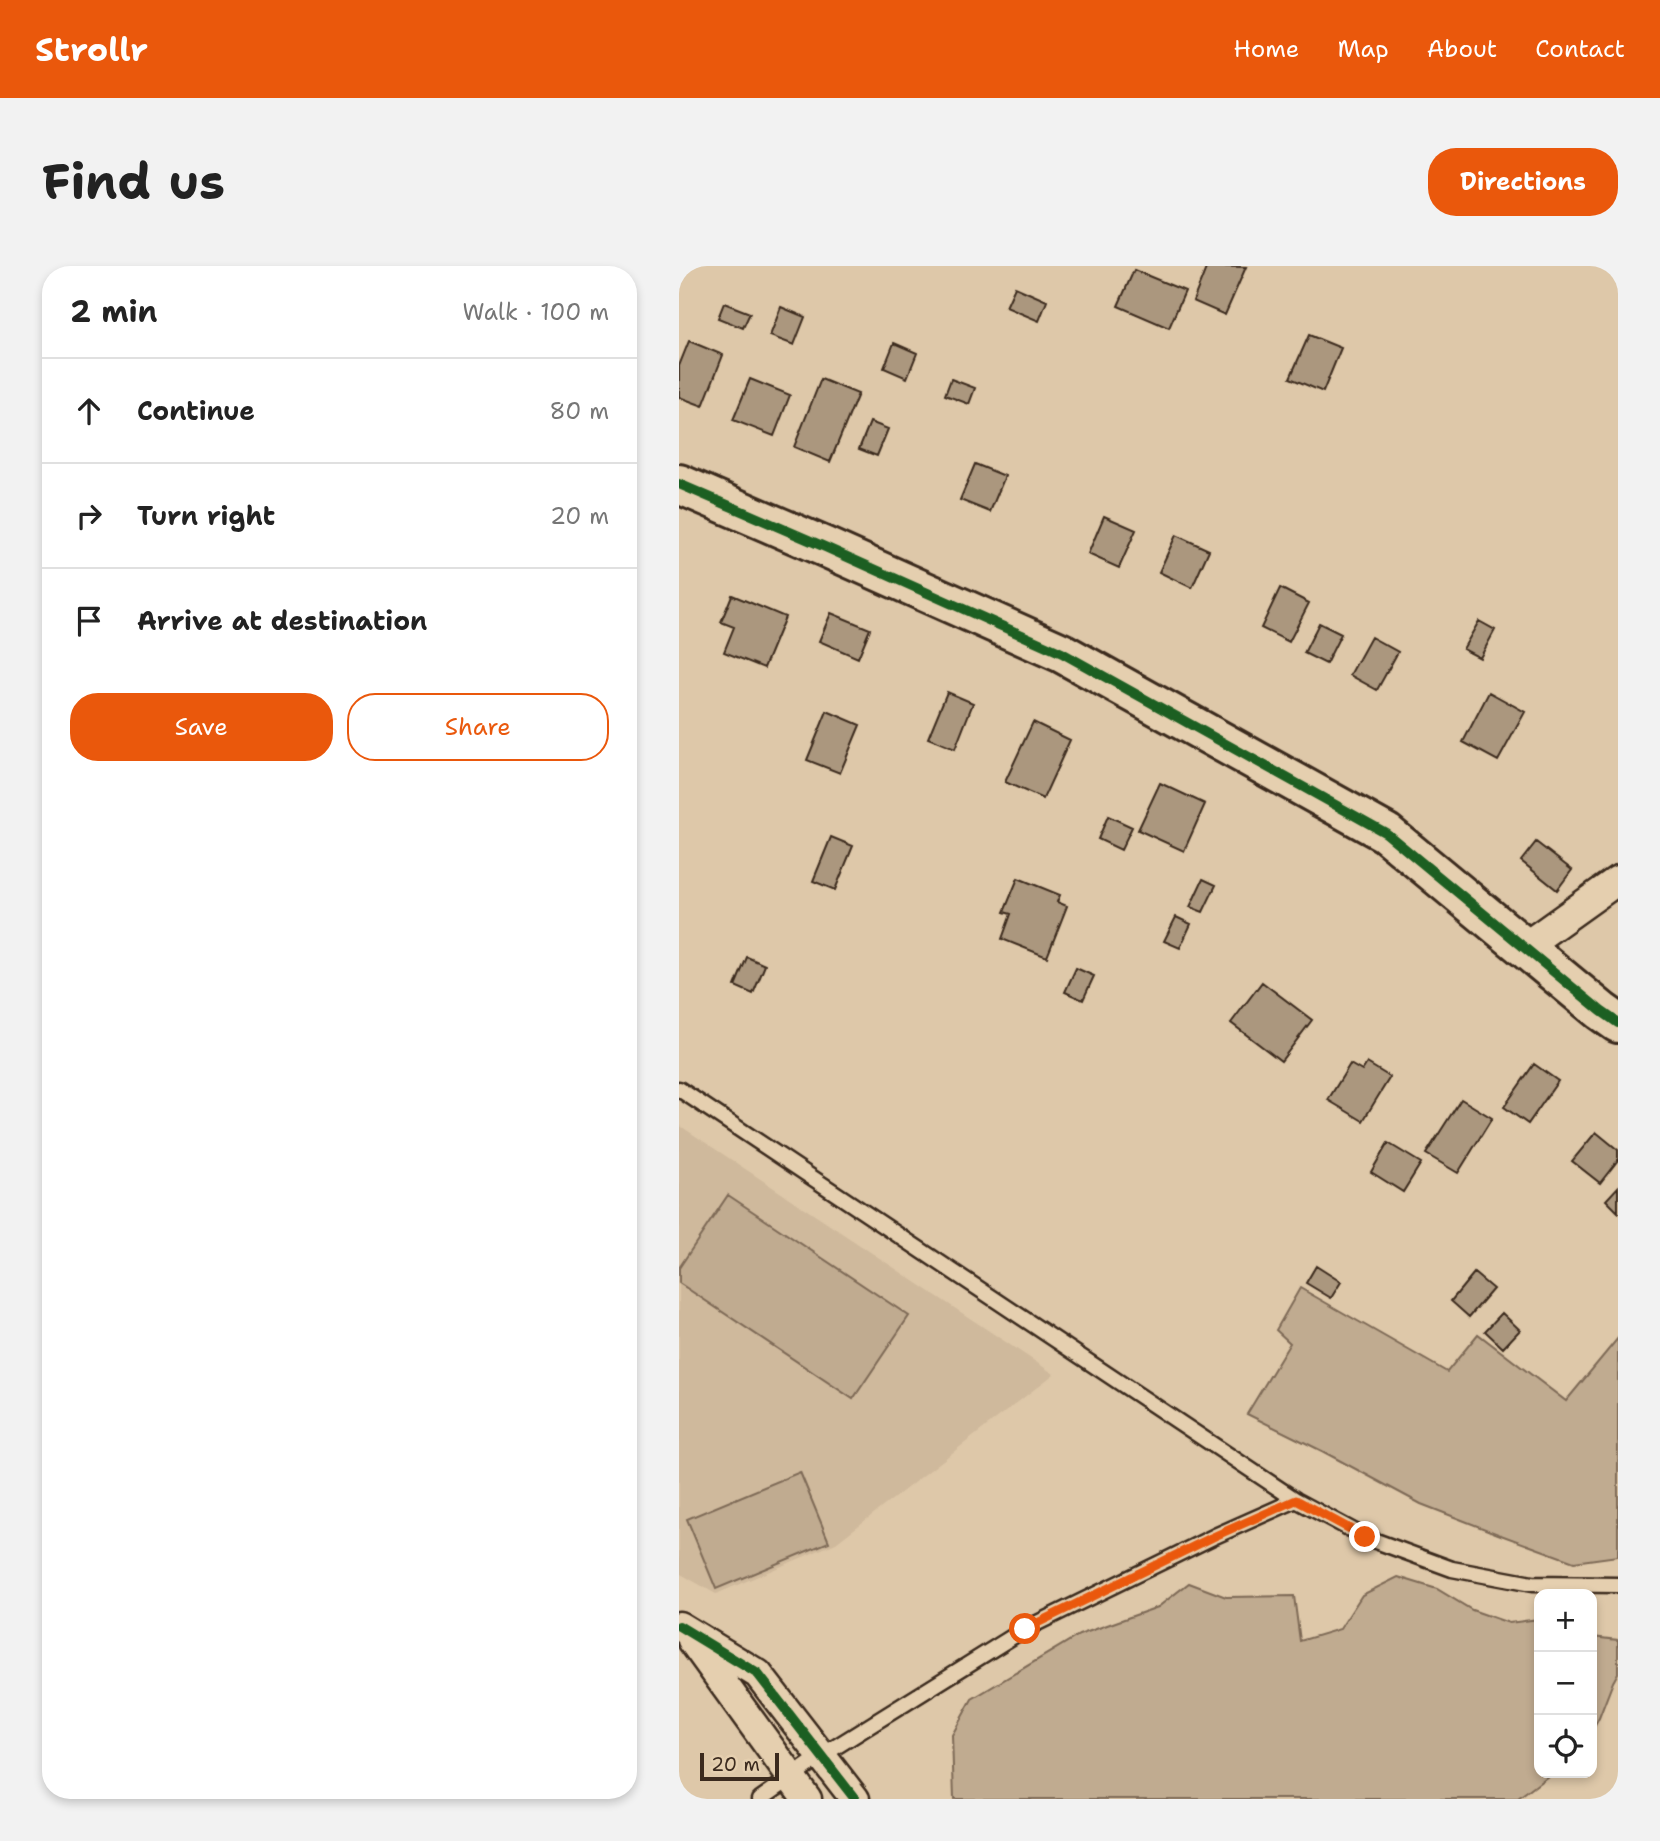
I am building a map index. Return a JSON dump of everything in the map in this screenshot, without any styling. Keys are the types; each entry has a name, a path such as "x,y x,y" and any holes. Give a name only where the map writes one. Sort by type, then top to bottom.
{"street":[{"path":"679,484 1062,653 1386,833 1618,1023"},
{"path":"1524,947 1618,880"},
{"path":"682,1628 758,1674 855,1799"},
{"path":"682,1628 799,1788"}],"lane":[{"path":"679,1089 1296,1500 1365,1537 1453,1569 1532,1584 1618,1586"},
{"path":"760,1799 799,1788 821,1756 1025,1629 1215,1536 1296,1500"}],"shaded area":[{"path":"679,1125 1054,1374 836,1543 716,1594 679,1573"},
{"path":"728,1195 909,1316 853,1399 679,1283 679,1268"},
{"path":"1300,1288 1447,1372 1478,1334 1566,1401 1618,1338 1618,1556 1574,1562 1498,1534 1421,1504 1247,1414 1290,1343 1276,1330"},
{"path":"800,1472 829,1542 716,1589 687,1519"},
{"path":"1398,1577 1437,1589 1472,1610 1509,1623 1534,1620 1534,1778 1545,1778 1518,1799 954,1799 952,1735 972,1699 1079,1635 1158,1607 1189,1583 1226,1597 1294,1596 1300,1641 1340,1629 1362,1595"},
{"path":"1597,1638 1618,1640 1618,1673 1597,1722"}],"building":[{"path":"1207,266 1246,267 1225,315 1193,301"},
{"path":"1134,270 1185,291 1169,328 1118,306"},
{"path":"1015,287 1047,301 1039,321 1006,307"},
{"path":"724,303 750,313 743,328 718,318"},
{"path":"781,307 805,317 794,345 770,336"},
{"path":"1309,335 1341,348 1323,392 1290,378"},
{"path":"689,341 723,355 703,406 679,397 679,366"},
{"path":"894,343 917,353 907,378 884,368"},
{"path":"750,379 790,395 774,436 733,420"},
{"path":"821,379 858,394 830,462 794,447"},
{"path":"951,379 975,388 969,404 945,395"},
{"path":"870,422 888,429 877,456 859,449"},
{"path":"975,464 1005,476 990,512 960,500"},
{"path":"1104,516 1136,530 1119,568 1088,554"},
{"path":"1176,535 1209,550 1192,588 1159,572"},
{"path":"1280,588 1309,603 1289,642 1261,628"},
{"path":"732,595 785,617 764,668 724,652 734,627 721,622"},
{"path":"831,613 870,629 858,658 819,641"},
{"path":"1479,621 1495,630 1480,658 1463,649"},
{"path":"1319,623 1341,634 1326,664 1304,653"},
{"path":"1371,637 1398,652 1377,690 1350,675"},
{"path":"947,692 973,703 955,749 928,738"},
{"path":"1489,692 1525,712 1498,761 1463,742"},
{"path":"827,711 860,725 840,773 807,760"},
{"path":"1033,722 1070,740 1043,799 1005,782"},
{"path":"1160,783 1205,804 1184,851 1138,830"},
{"path":"1108,816 1132,827 1121,850 1098,839"},
{"path":"831,837 853,846 835,890 813,881"},
{"path":"1536,842 1572,870 1557,890 1521,861"},
{"path":"1018,878 1060,895 1057,902 1067,906 1047,957 1002,939 1011,914 1004,912"},
{"path":"1203,879 1216,885 1203,912 1190,907"},
{"path":"1176,917 1191,924 1180,948 1164,941"},
{"path":"747,957 765,965 753,994 735,986"},
{"path":"1076,968 1094,976 1083,1000 1065,992"},
{"path":"1262,982 1312,1020 1281,1061 1231,1023"},
{"path":"1367,1063 1390,1077 1363,1121 1328,1100 1350,1064 1362,1071"},
{"path":"1534,1064 1558,1081 1528,1124 1504,1107"},
{"path":"1461,1099 1492,1118 1458,1173 1426,1154"},
{"path":"1596,1132 1618,1150 1618,1160 1600,1183 1572,1161"},
{"path":"1388,1143 1421,1163 1403,1192 1371,1172"},
{"path":"1618,1187 1618,1212 1606,1200"},
{"path":"1316,1266 1341,1282 1331,1298 1306,1283"},
{"path":"1474,1273 1493,1289 1469,1317 1451,1301"},
{"path":"1502,1313 1520,1330 1503,1348 1485,1331"}],"cycle path":[{"path":"679,484 1062,653 1386,833 1618,1023"},
{"path":"679,1626 758,1674 855,1799"}],"route":[{"path":"1025,1629 1215,1536 1296,1500 1365,1537"}]}
